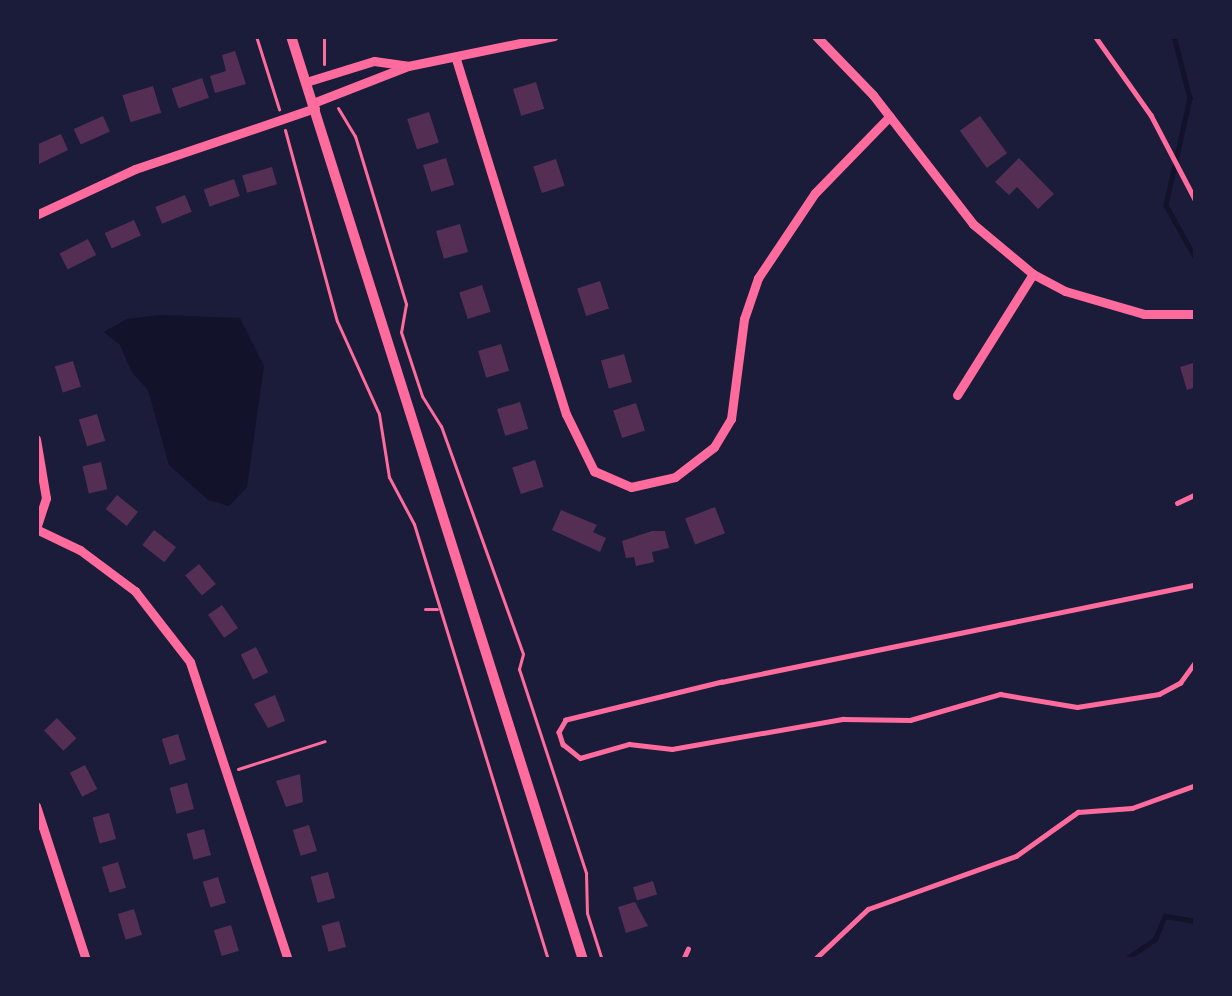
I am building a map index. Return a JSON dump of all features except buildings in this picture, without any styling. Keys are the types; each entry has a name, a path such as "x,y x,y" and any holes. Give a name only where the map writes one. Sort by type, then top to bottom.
{"street":[{"path":"291,36 583,960"},
{"path":"36,214 135,169 408,66 554,36"},
{"path":"816,36 890,116 973,224 1033,274 1065,291 1144,314 1196,314"},
{"path":"456,58 566,414 594,471 622,486 652,485 675,477 714,447 731,419 744,319 758,278 815,193 890,116"},
{"path":"306,82 374,62 408,66"},
{"path":"957,395 1033,274"},
{"path":"36,439 46,497 36,528 80,550 135,591 190,662 230,772 288,960"},
{"path":"36,806 86,960"}],"lane":[{"path":"1095,36 1151,115 1196,201"},
{"path":"1177,502 1196,494"},
{"path":"1196,585 722,682 566,720 559,732 563,743 580,758 629,744 672,749 843,719 910,720 1000,694 1077,707 1159,694 1180,683 1196,662"},
{"path":"814,960 868,909 1016,856 1078,812 1132,808 1192,787"},
{"path":"683,960 688,949"}],"path":[{"path":"256,36 337,321 371,390 389,477 414,524 548,960"},
{"path":"323,36 328,76"},
{"path":"334,96 355,136 406,304 401,332 422,396 441,426 523,654 519,669 586,873 587,913 602,960"},
{"path":"425,609 438,609"},
{"path":"230,772 325,741"}],"shaded area":[{"path":"160,315 240,318 264,366 247,487 229,506 208,500 169,465 148,390 131,371 120,345 104,332 127,319"}],"waterway":[{"path":"1174,36 1190,98 1166,205 1196,259"},
{"path":"1125,960 1155,939 1165,916 1196,921"}]}
